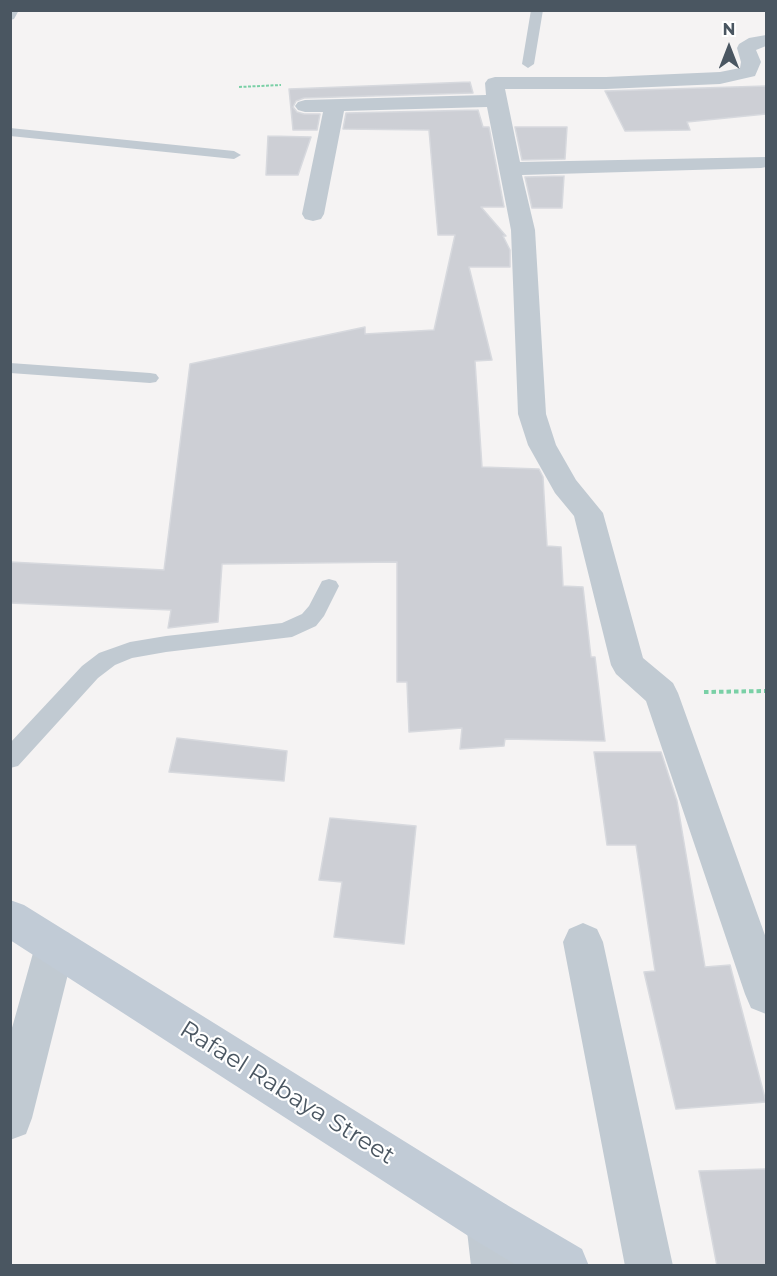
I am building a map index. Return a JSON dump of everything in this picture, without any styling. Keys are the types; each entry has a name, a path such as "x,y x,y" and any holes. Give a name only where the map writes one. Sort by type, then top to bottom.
{"main road":[{"name":"Rafael Rabaya Street","path":"10,918 55,946 492,1244 565,1266"}],"street":[{"path":"766,41 756,42 746,48 751,62 748,72 740,75 720,78 606,83 495,83 496,101 523,230 532,414 542,445 553,466 565,486 588,513 628,665 661,693 766,994"},
{"path":"304,106 496,101"},
{"path":"313,214 329,125 335,106"},
{"path":"511,169 761,162"},
{"path":"583,942 649,1266"},
{"path":"10,1118 55,946"}],"lane":[{"path":"10,16 15,10"},
{"path":"528,64 537,10"},
{"path":"10,132 234,155"},
{"path":"10,368 150,378"},
{"path":"10,759 90,672 107,659 130,651 166,644 285,631 309,620 317,611 329,586"}],"path":[{"path":"661,693 766,691"}],"building":[{"path":"470,82 473,93 304,98 296,101 293,107 297,112 304,114 320,114 317,130 293,130 289,89"},
{"path":"766,86 766,114 687,122 690,130 625,131 605,91"},
{"path":"478,110 483,127 489,127 504,207 481,207 506,236 503,236 510,250 510,267 469,267 492,360 475,361 482,467 539,469 543,477 547,546 561,547 563,586 583,587 591,657 595,657 605,741 505,739 504,746 460,749 462,728 409,732 407,682 397,682 397,562 222,564 218,622 168,628 171,610 10,603 10,562 164,570 190,364 365,327 365,334 434,330 455,235 438,235 429,130 343,129 346,113"},
{"path":"515,127 567,127 565,159 522,160"},
{"path":"268,136 311,137 298,175 266,175"},
{"path":"564,176 562,208 532,208 525,177"},
{"path":"177,738 287,751 284,781 169,772"},
{"path":"594,752 661,752 677,801 705,967 730,965 766,1102 676,1109 644,972 655,971 636,845 607,845"},
{"path":"330,818 416,826 404,944 334,937 342,882 319,880"},
{"path":"766,1169 766,1266 717,1266 699,1171"}]}
